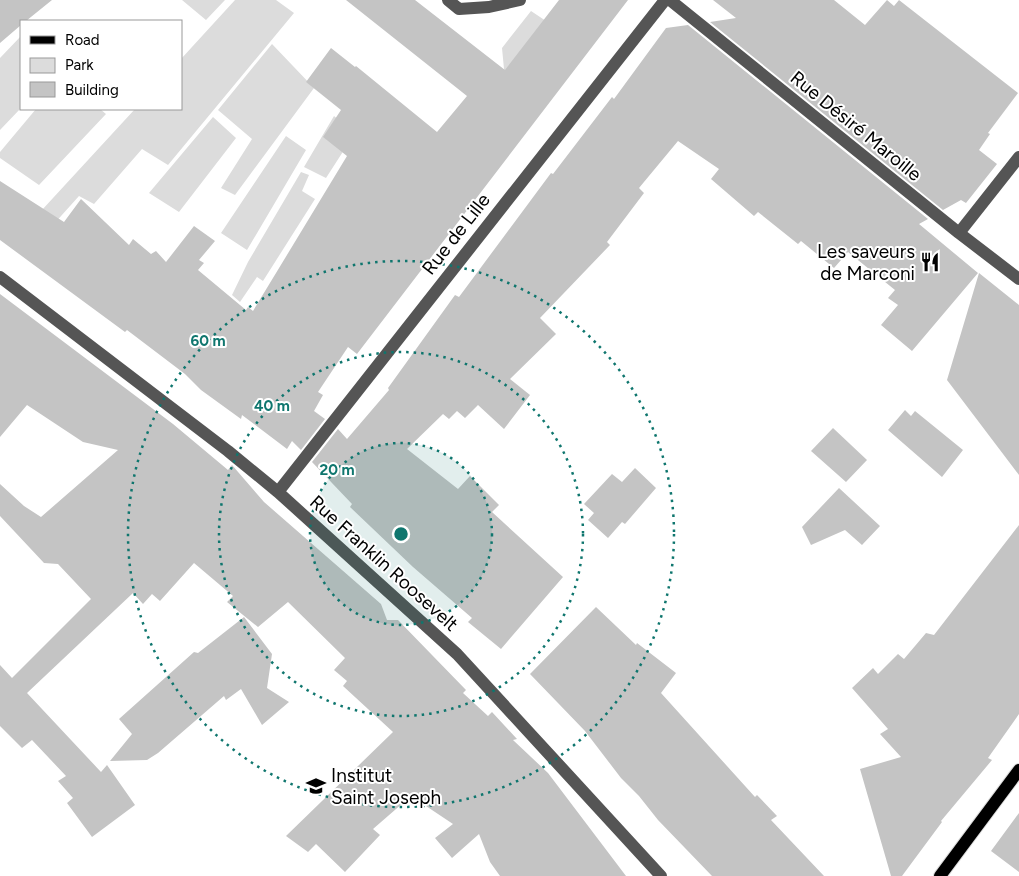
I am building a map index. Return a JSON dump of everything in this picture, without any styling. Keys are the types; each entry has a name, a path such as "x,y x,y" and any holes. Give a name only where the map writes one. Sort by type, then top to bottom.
{"main road":[{"path":"940,876 1019,770"}],"street":[{"path":"448,0 459,9 489,7 520,0"},
{"name":"Rue de Lille","path":"278,492 665,0"},
{"name":"Rue Désiré Maroille","path":"670,0 959,233 1019,279"},
{"path":"959,233 1019,157"},
{"name":"Rue Franklin Roosevelt","path":"0,277 228,451 278,492 457,654 660,876"}],"green space":[{"path":"182,0 225,0 206,20"},
{"path":"235,0 276,0 294,13 168,165 142,149 94,204 79,196 35,245 18,236 134,110 182,110 182,58"},
{"path":"531,11 546,21 509,71 499,73 504,69 502,48"},
{"path":"20,37 20,109 0,130 0,58"},
{"path":"272,44 314,88 235,195 221,188 252,139 218,110"},
{"path":"35,110 101,110 106,114 39,185 0,158 0,152"},
{"path":"334,116 355,133 326,178 304,167"},
{"path":"213,117 236,138 179,212 149,193"},
{"path":"286,136 306,150 247,250 221,233"},
{"path":"301,172 309,175 302,191 315,199 263,281 257,277 240,302 232,295 248,262"}],"building":[{"path":"0,0 52,0 27,20 20,20 20,26 0,43"},
{"path":"346,0 415,0 505,70 559,0 628,0 357,354 348,347 318,392 323,395 314,411 325,419 301,450 292,441 287,449 242,415 241,419 201,390 185,374 127,330 125,332 0,240 0,181 64,222 81,199 129,245 133,239 151,254 156,251 166,262 194,226 215,241 199,260 204,263 198,270 246,310 248,307 253,311 347,156 323,137 341,110 306,82 331,48 437,132 467,96"},
{"path":"713,0 834,0 865,25 887,0 894,6 899,0 1018,93 988,133 990,134 979,150 997,164 966,203 961,200 943,210 710,22 736,18"},
{"path":"688,25 928,219 919,224 978,273 912,351 881,325 898,305 888,298 895,290 848,252 834,268 801,241 798,244 758,212 754,216 711,179 719,169 678,141 639,188 644,193 607,242 610,245 540,318 556,334 510,379 530,395 504,429 478,405 465,418 457,411 449,419 443,414 407,449 458,489 470,476 499,505 492,512 563,577 501,649 468,622 472,618 413,567 350,507 352,504 312,462 338,429 347,439 389,390 388,388 455,295 459,297 551,173 553,174 612,97 614,99 666,28"},
{"path":"979,273 1019,305 1019,475 947,380"},
{"path":"0,294 173,424 228,470 232,465 264,502 381,604 387,620 398,620 466,690 463,693 488,716 492,712 517,739 513,740 548,773 626,876 500,876 490,862 479,834 452,858 435,838 453,824 411,796 373,829 380,835 345,872 316,844 308,852 286,836 393,732 343,686 347,681 334,670 345,658 288,602 258,627 227,602 233,596 194,563 160,601 152,594 143,604 133,593 27,693 101,772 107,765 135,805 92,837 67,803 73,798 58,781 66,776 32,740 22,748 0,726 0,665 12,678 91,599 58,564 44,563 0,516 0,484 24,506 41,517 118,450 83,442 27,405 0,437"},
{"path":"905,410 911,416 915,411 963,450 942,477 888,430"},
{"path":"833,428 867,460 846,482 811,451"},
{"path":"635,468 656,488 625,524 622,522 608,538 588,520 594,513 584,504 612,474 622,482"},
{"path":"839,488 880,526 862,545 845,530 811,545 802,527"},
{"path":"1019,525 1019,714 988,758 992,760 941,821 902,876 891,876 860,769 901,757 880,734 888,729 852,688 873,668 878,674 898,654 904,659 926,633 934,635"},
{"path":"596,607 636,645 637,643 676,673 661,693 755,797 757,795 777,816 771,820 824,876 712,876 621,778 585,731 530,674"},
{"path":"244,617 272,654 267,688 289,702 262,725 241,689 226,700 224,696 158,753 147,760 110,761 132,734 119,719 194,652 198,653"},
{"path":"1019,813 1019,872 991,851"}],"place":[{"name":"Les saveurs de Marconi","path":"930,262"},
{"name":"Institut Saint Joseph","path":"316,786"}]}
